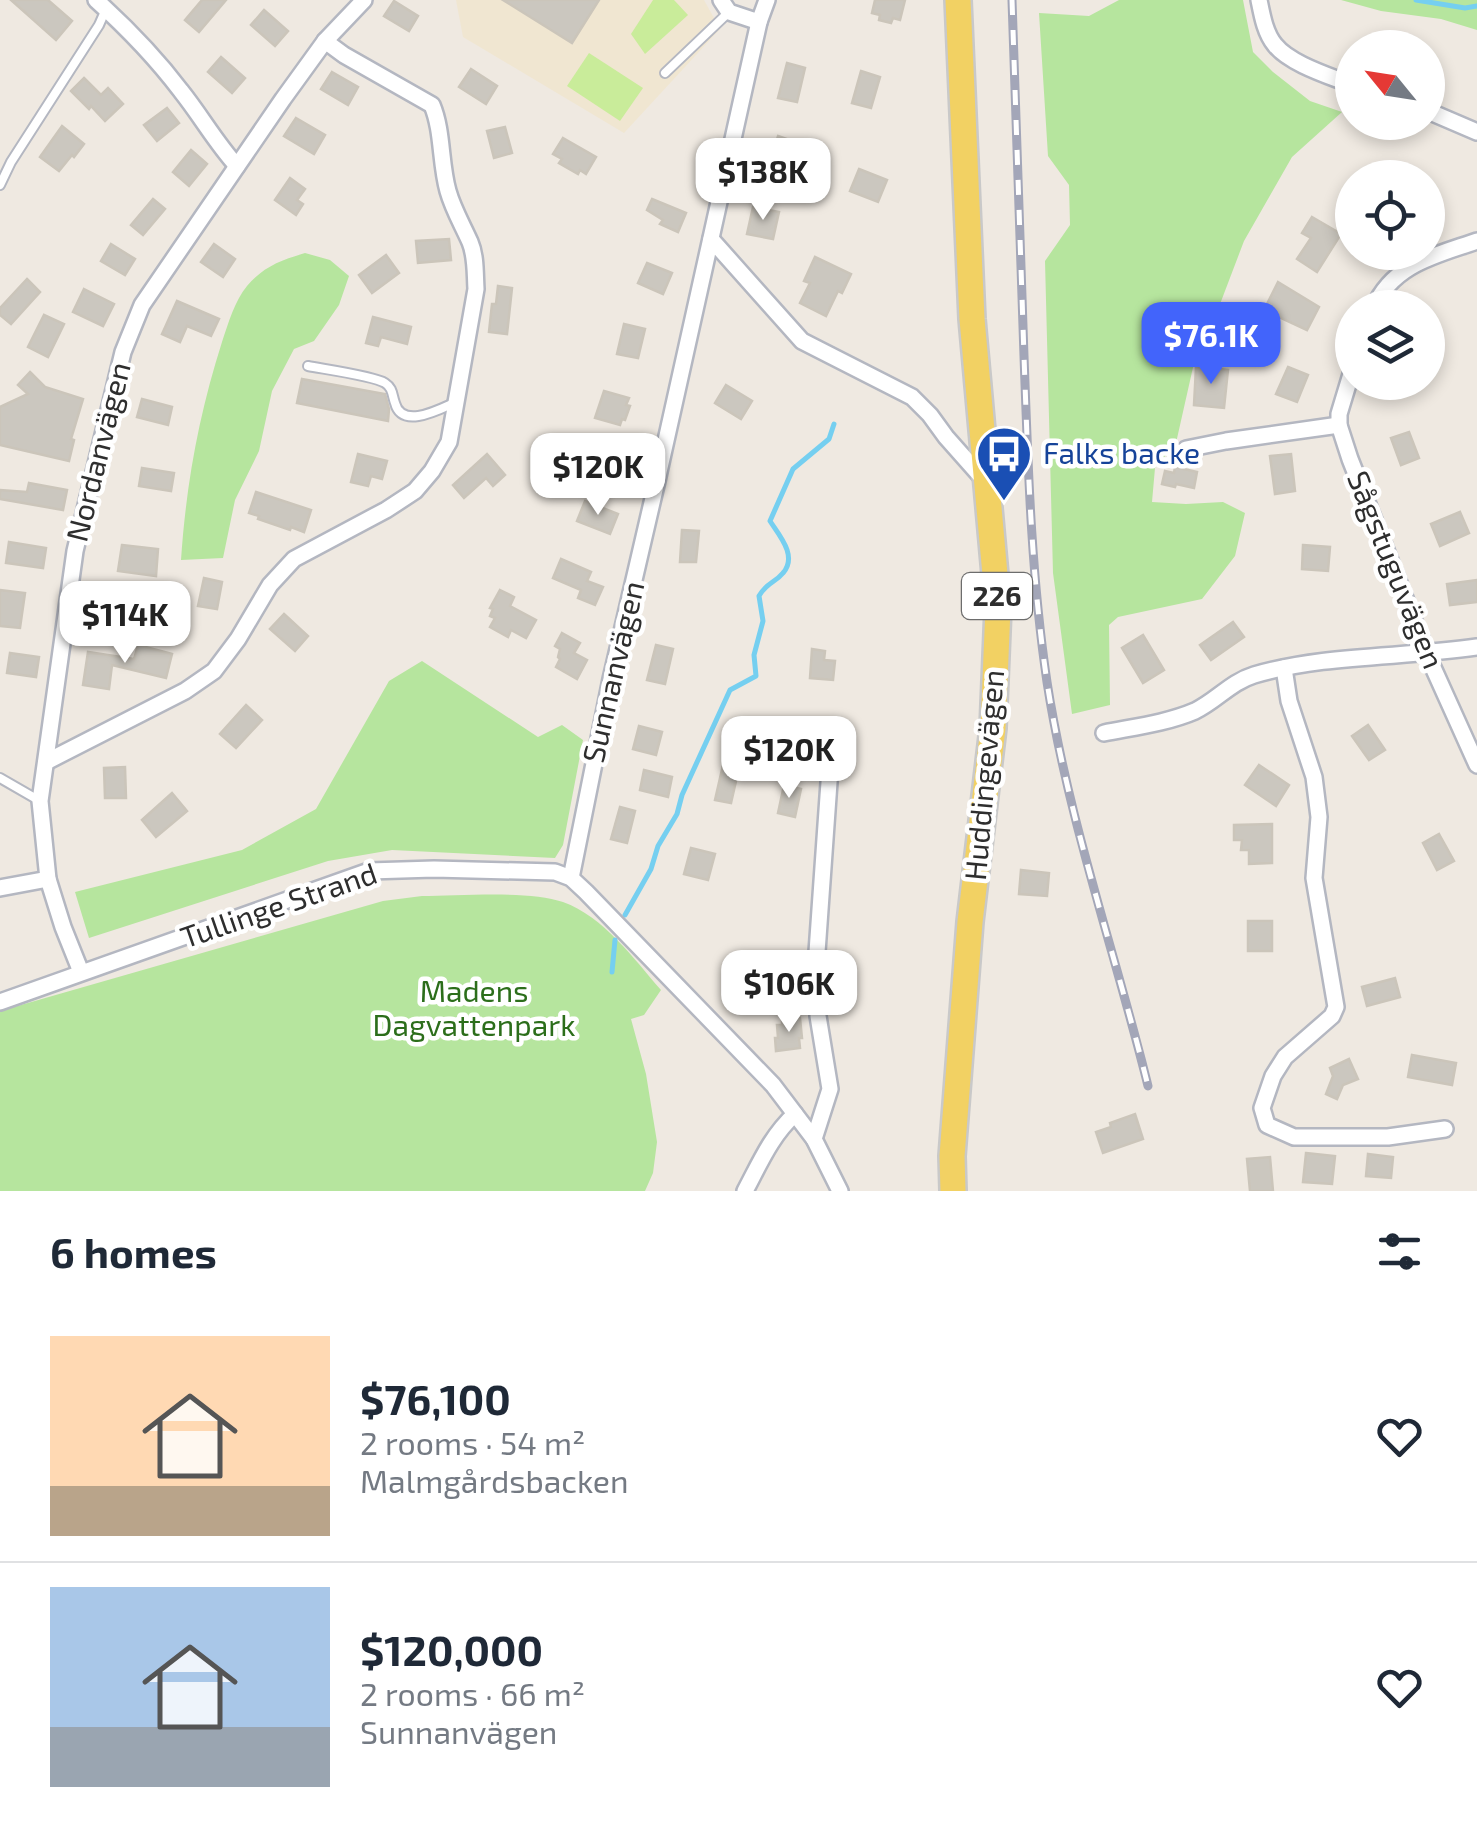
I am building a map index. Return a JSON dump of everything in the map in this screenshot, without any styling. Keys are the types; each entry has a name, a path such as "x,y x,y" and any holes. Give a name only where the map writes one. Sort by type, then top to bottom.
{"main road":[{"name":"Huddingevägen","path":"953,1191 952,1156 970,922 993,728 997,593 972,319 958,0"}],"street":[{"name":"Nordanvägen","path":"82,972 48,879 40,802 75,551 123,352 142,305 282,98 364,0"},
{"name":"Sunnanvägen","path":"570,878 611,679 767,0"},
{"path":"1259,0 1268,34 1282,52 1335,78"},
{"path":"101,5 182,92 237,166"},
{"path":"725,6 760,22"},
{"path":"46,762 214,672 270,585 294,559 415,491 450,442 476,289 475,263 472,244 448,191 437,117 432,105 326,41"},
{"path":"1445,118 1477,132"},
{"path":"711,239 802,340 912,397 986,482"},
{"path":"1384,290 1409,266 1477,241"},
{"path":"1186,450 1339,425 1343,400"},
{"name":"Sågstuguvägen","path":"1339,425 1427,654 1477,765"},
{"path":"1104,733 1196,710 1240,680 1284,668 1477,647"},
{"path":"1284,668 1289,701 1314,777 1319,817 1314,878 1336,1007 1332,1016 1285,1057 1273,1076 1262,1108 1268,1126 1294,1137 1388,1137 1444,1129"},
{"path":"814,1139 830,1088 818,1016 817,952 832,740"},
{"name":"Tullinge Strand","path":"0,1002 369,871 555,872 570,878"},
{"path":"570,878 773,1085 814,1139 840,1191"},
{"path":"0,888 48,879"},
{"path":"744,1191 764,1151 795,1114"}],"lane":[{"path":"0,186 11,162 99,24 101,5"},
{"path":"666,73 725,6"},
{"path":"308,366 382,381 392,391 400,413 407,416 456,402"},
{"path":"0,778 40,802"}],"shaded area":[{"path":"456,0 704,0 720,29 624,133 463,37"}],"green space":[{"path":"653,0 674,0 688,15 645,54 631,34"},
{"path":"1119,0 1243,0 1253,52 1310,101 1335,110 1335,118 1292,157 1244,241 1196,354 1176,443 1155,468 1152,502 1223,502 1245,513 1235,556 1202,599 1118,617 1109,625 1110,705 1072,714 1053,573 1045,261 1070,225 1069,185 1048,156 1039,13 1089,16"},
{"path":"1341,0 1477,0 1477,30 1441,19 1381,11"},
{"path":"589,53 643,88 620,121 567,86"},
{"path":"305,253 330,260 349,276 339,305 314,341 294,349 272,391 259,451 235,500 223,558 181,560 200,423 232,312 260,273"},
{"path":"422,661 538,737 562,725 583,740 563,845 555,858 392,850 328,861 89,938 75,892 242,850 316,809 389,681"},
{"name":"Madens Dagvattenpark","path":"513,895 563,902 605,928 661,990 644,1015 631,1019 646,1074 657,1142 653,1173 645,1191 0,1191 0,1011 383,901 422,896"}],"building":[{"path":"11,0 48,0 72,21 56,40"},
{"path":"202,0 226,0 199,32 185,20"},
{"path":"503,0 599,0 572,43"},
{"path":"875,0 905,0 900,20 879,20 880,15 872,13"},
{"path":"394,1 418,16 409,31 384,16"},
{"path":"264,10 288,31 275,46 251,25"},
{"path":"221,57 245,78 232,93 208,72"},
{"path":"787,63 805,68 797,102 778,98"},
{"path":"471,69 497,86 486,104 459,87"},
{"path":"861,71 880,77 871,108 852,103"},
{"path":"332,72 358,87 348,105 321,89"},
{"path":"84,78 101,95 108,88 123,104 105,121 71,91"},
{"path":"167,108 179,123 157,141 144,125"},
{"path":"296,118 325,135 314,154 284,136"},
{"path":"62,126 84,144 59,171 40,157"},
{"path":"505,127 512,153 494,158 487,131"},
{"path":"778,136 804,145 797,165 802,167 797,182 772,174 780,152 774,150"},
{"path":"563,138 596,157 586,174 580,170 578,174 559,163 562,159 553,154"},
{"path":"191,150 207,164 189,186 173,172"},
{"path":"859,169 887,180 878,202 850,191"},
{"path":"290,178 305,189 297,200 303,204 296,215 275,200"},
{"path":"153,199 165,209 143,235 131,225"},
{"path":"652,199 686,213 678,232 660,224 663,220 647,210"},
{"path":"753,207 779,212 773,239 747,234"},
{"path":"1312,217 1335,230 1335,244 1317,272 1297,259 1311,238 1302,233"},
{"path":"449,239 451,260 418,263 416,241"},
{"path":"111,244 135,259 125,275 101,261"},
{"path":"214,244 235,259 223,277 201,262"},
{"path":"386,255 399,273 372,293 359,275"},
{"path":"815,257 851,274 826,316 800,303 810,283 804,281"},
{"path":"647,263 672,273 663,294 638,283"},
{"path":"27,279 40,292 11,324 0,315 0,308"},
{"path":"1278,282 1319,307 1307,330 1264,310"},
{"path":"498,286 512,288 507,334 489,332"},
{"path":"84,289 114,304 103,326 73,312"},
{"path":"177,301 219,319 211,336 187,326 180,342 162,334"},
{"path":"44,315 64,324 48,357 28,347"},
{"path":"373,317 411,327 407,344 381,337 378,346 366,343"},
{"path":"624,324 645,329 638,358 617,354"},
{"path":"1196,367 1228,370 1224,408 1194,405"},
{"path":"1288,367 1308,375 1297,402 1276,394"},
{"path":"30,372 45,387 83,399 69,461 0,445 0,407 28,394 18,385"},
{"path":"302,379 385,394 388,421 297,403"},
{"path":"726,385 752,401 741,419 715,403"},
{"path":"604,391 629,398 626,405 630,406 620,425 595,418"},
{"path":"142,399 172,407 168,425 137,417"},
{"path":"1409,432 1419,458 1401,465 1391,438"},
{"path":"358,454 387,461 382,479 371,476 368,486 351,482"},
{"path":"487,454 505,475 493,486 486,478 464,498 453,485"},
{"path":"1291,454 1295,491 1275,494 1270,456"},
{"path":"1175,467 1197,472 1194,488 1162,484 1165,471 1174,473"},
{"path":"142,468 174,473 171,491 139,486"},
{"path":"29,483 67,490 63,510 0,499 0,490 27,492"},
{"path":"256,492 311,510 304,532 249,513"},
{"path":"585,501 618,514 610,534 577,521"},
{"path":"1460,512 1469,533 1440,546 1431,524"},
{"path":"682,530 699,531 696,562 680,562"},
{"path":"9,542 46,548 43,568 6,563"},
{"path":"122,545 158,549 156,576 118,571"},
{"path":"1303,545 1330,547 1328,571 1302,569"},
{"path":"561,559 591,572 587,581 603,587 595,605 578,598 581,590 553,578"},
{"path":"204,578 222,582 217,609 198,606"},
{"path":"1477,580 1477,602 1450,605 1447,584"},
{"path":"0,590 25,593 20,628 0,626"},
{"path":"500,590 514,597 510,606 536,620 526,638 511,630 508,637 490,627 495,618 490,616 490,608"},
{"path":"117,594 134,597 130,626 113,624"},
{"path":"284,614 308,636 295,651 270,629"},
{"path":"1233,622 1244,637 1211,660 1200,645"},
{"path":"562,633 580,643 574,653 587,660 577,679 556,667 560,649 555,646"},
{"path":"1143,635 1164,670 1143,683 1122,648"},
{"path":"138,645 172,654 166,678 112,665 109,689 83,685 88,652 134,659"},
{"path":"656,645 673,649 665,684 647,680"},
{"path":"812,649 825,651 824,660 835,661 833,680 810,678"},
{"path":"10,653 39,657 36,677 7,673"},
{"path":"246,705 262,720 236,748 220,734"},
{"path":"1368,725 1385,750 1369,760 1352,736"},
{"path":"639,726 662,732 656,755 633,749"},
{"path":"723,765 739,768 731,803 715,800"},
{"path":"1259,765 1289,785 1276,806 1245,785"},
{"path":"125,767 126,798 105,798 104,768"},
{"path":"644,770 672,777 668,797 640,790"},
{"path":"784,785 801,789 795,817 778,813"},
{"path":"172,793 187,811 156,837 142,820"},
{"path":"620,807 635,811 627,843 611,839"},
{"path":"1272,824 1272,863 1249,864 1249,850 1241,850 1242,840 1234,840 1234,825"},
{"path":"1439,834 1454,861 1437,870 1423,843"},
{"path":"691,848 715,854 708,880 684,874"},
{"path":"1021,870 1049,873 1047,896 1019,894"},
{"path":"1248,921 1272,921 1272,951 1248,951"},
{"path":"1395,978 1400,997 1367,1006 1362,987"},
{"path":"800,1018 800,1048 776,1051 777,1025 782,1025 782,1020"},
{"path":"1412,1055 1456,1063 1452,1085 1408,1077"},
{"path":"1349,1059 1358,1079 1343,1085 1337,1099 1326,1094 1333,1076 1330,1068"},
{"path":"1135,1114 1143,1139 1103,1153 1096,1132"},
{"path":"1306,1153 1335,1156 1332,1184 1303,1182"},
{"path":"1368,1154 1393,1157 1391,1178 1366,1176"},
{"path":"1270,1157 1273,1191 1250,1191 1247,1159"}],"waterway":[{"path":"1416,0 1465,8 1477,6"},
{"path":"625,915 677,814 730,690 756,676 754,655 763,621 759,596 783,573 789,560 786,546 770,521 793,469 829,439 834,424"},
{"path":"612,972 615,940"}],"railway":[{"path":"1012,0 1029,479 1047,682 1067,784 1148,1086"}],"place":[{"name":"Falks backe","path":"1004,503"}]}
